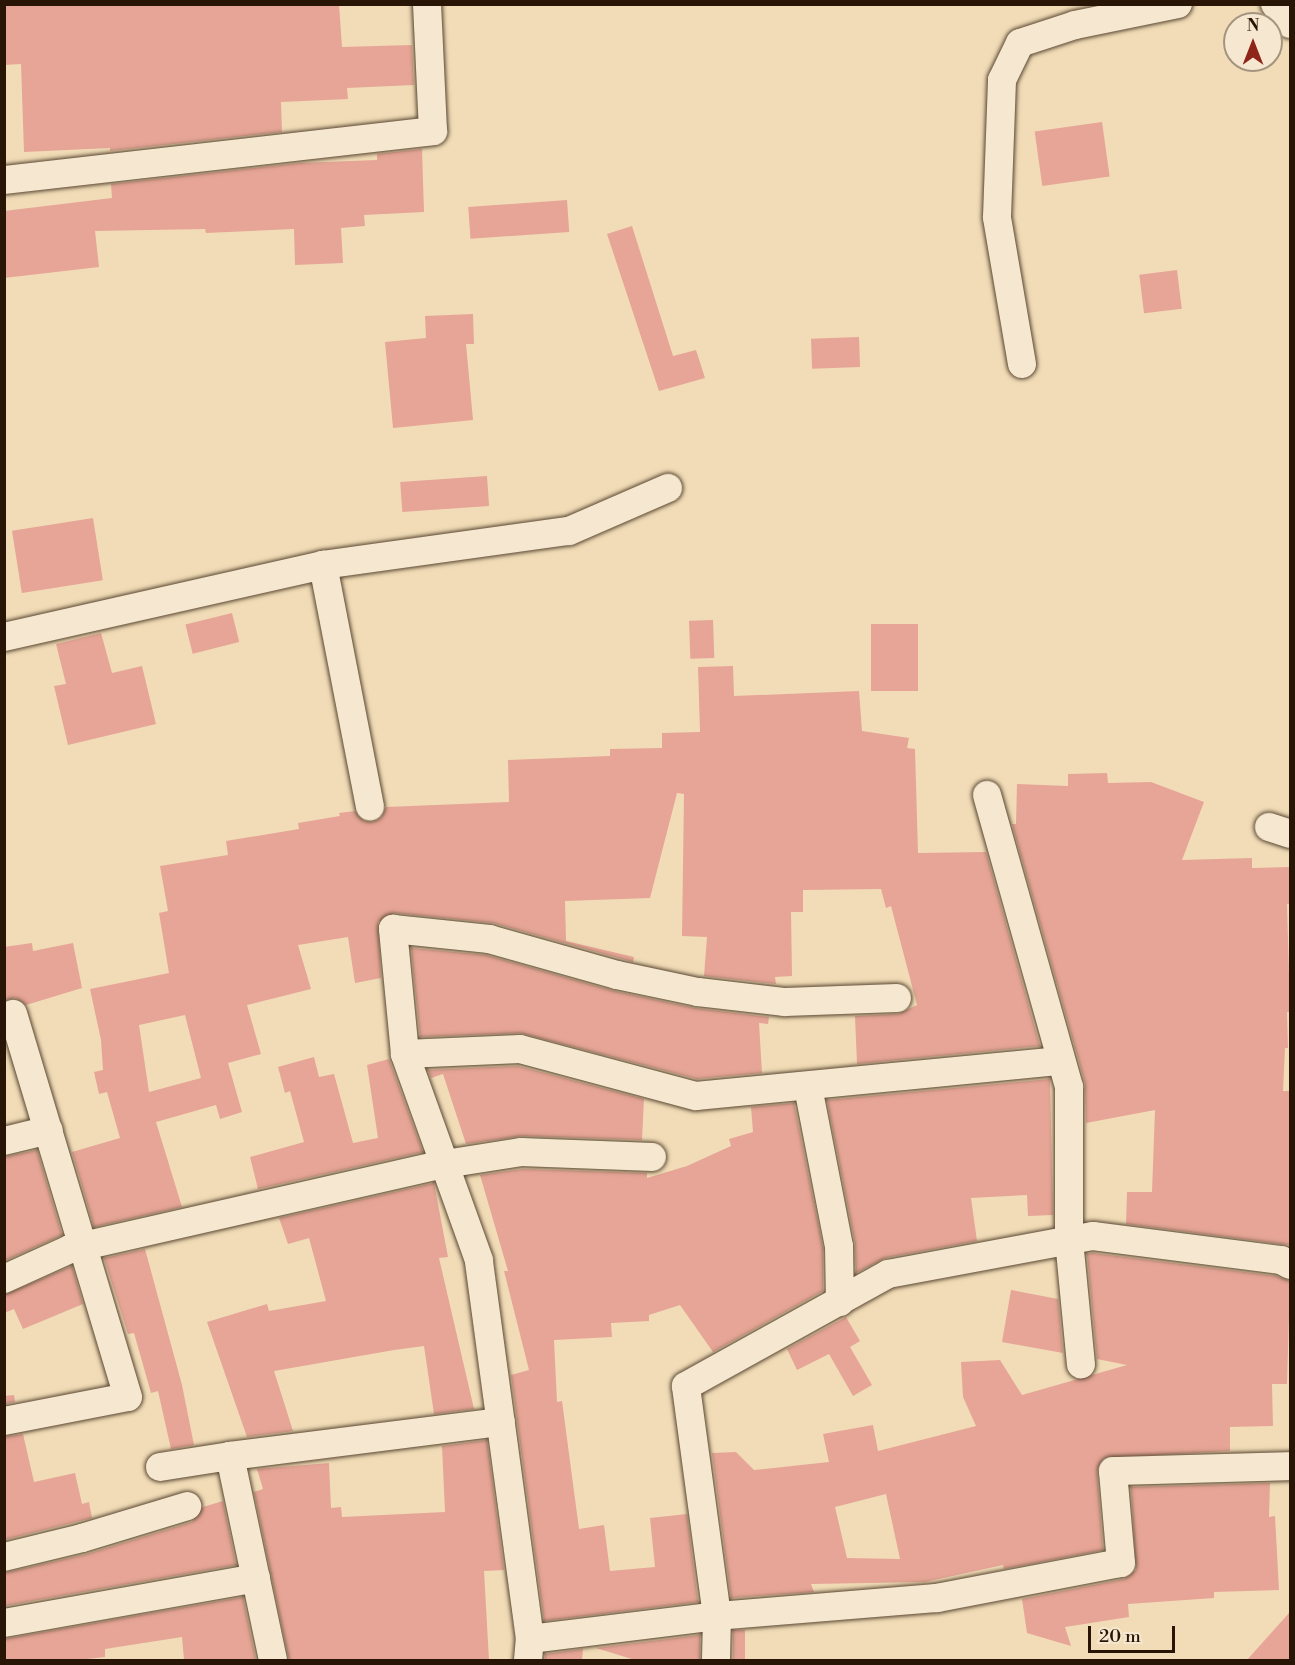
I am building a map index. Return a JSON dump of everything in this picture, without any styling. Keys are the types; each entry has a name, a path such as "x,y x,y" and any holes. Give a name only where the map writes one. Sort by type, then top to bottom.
{"street":[{"path":"4,180 434,131 427,4"},
{"path":"1022,363 997,217 1002,80 1020,43 1075,25 1178,4"},
{"path":"1275,4 1290,24"},
{"path":"4,637 323,565 568,531 668,488"},
{"path":"323,565 370,806"},
{"path":"987,795 1069,1087 1069,1240 1081,1364"},
{"path":"897,998 785,1002 698,992 616,975 489,939 393,930 405,1054 479,1260 529,1650 717,1616 937,1598 1121,1563 1113,1471 1290,1466"},
{"path":"4,1421 128,1396 81,1247 49,1130 13,1014"},
{"path":"405,1054 520,1049 696,1096 808,1087 910,1073 1060,1061"},
{"path":"808,1087 839,1246 840,1302"},
{"path":"4,1141 49,1130"},
{"path":"4,1279 81,1247 445,1164 522,1152 652,1157"},
{"path":"716,1660 717,1616 686,1386 888,1274 1093,1236 1281,1260 1290,1265"},
{"path":"160,1467 501,1422"},
{"path":"230,1456 273,1660"},
{"path":"4,1557 82,1538 187,1506"},
{"path":"4,1623 256,1578"}],"building":[{"path":"4,4 339,4 342,47 412,45 414,85 347,88 348,99 281,102 282,132 110,151 110,148 24,152 21,64 4,65"},
{"path":"1102,122 1110,176 1042,186 1035,131"},
{"path":"422,149 424,212 364,215 365,226 341,228 343,263 295,265 294,229 206,233 205,229 95,231 99,267 4,278 4,211 112,198 111,184 299,163 377,160 377,154"},
{"path":"567,200 569,232 470,239 468,207"},
{"path":"632,226 673,356 696,350 705,378 659,391 607,234"},
{"path":"1177,270 1182,309 1144,313 1139,275"},
{"path":"473,314 474,344 466,344 473,420 393,428 385,342 426,338 425,316"},
{"path":"859,337 860,367 812,369 811,339"},
{"path":"487,476 489,506 402,512 400,482"},
{"path":"93,518 103,580 22,593 12,531"},
{"path":"232,613 239,642 193,654 185,625"},
{"path":"713,620 714,658 690,659 689,621"},
{"path":"871,624 918,624 918,691 871,691"},
{"path":"101,633 112,673 142,666 156,724 68,745 54,686 66,684 56,644"},
{"path":"733,666 734,696 859,691 862,731 909,738 907,748 915,749 918,853 986,852 1040,1046 857,1064 855,1016 898,1014 917,1005 891,906 886,908 881,889 803,890 803,912 791,912 792,976 775,977 776,984 704,976 707,937 682,936 684,794 677,793 650,898 565,901 566,941 634,957 633,962 493,923 395,913 378,922 381,978 355,983 348,937 298,945 311,989 247,1005 261,1054 228,1063 242,1112 220,1119 216,1105 156,1122 182,1207 94,1227 72,1152 120,1138 107,1092 99,1094 94,1072 103,1070 101,1040 90,989 169,973 159,913 168,911 160,866 228,855 226,841 299,829 298,823 340,816 339,813 355,811 364,821 373,822 381,818 386,807 509,802 508,760 610,756 610,749 662,748 662,733 700,732 698,667","holes":["185,1015 201,1078 149,1092 139,1025"]},
{"path":"1107,773 1108,783 1151,782 1204,802 1182,860 1252,858 1252,868 1290,867 1290,904 1287,904 1290,1012 1287,1012 1288,1048 1285,1048 1283,1091 1290,1091 1289,1245 1126,1224 1127,1192 1152,1192 1155,1110 1086,1123 1085,1083 1012,824 1016,824 1017,784 1068,786 1068,774"},
{"path":"32,943 33,951 73,943 82,988 26,1005 16,998 4,1000 4,947"},
{"path":"411,948 486,955 614,991 695,1008 769,1017 768,1024 759,1023 762,1073 697,1079 520,1033 420,1037"},
{"path":"314,1057 319,1077 334,1074 353,1143 378,1138 367,1065 389,1059 423,1152 258,1189 250,1157 304,1142 290,1091 285,1093 278,1067"},
{"path":"518,1066 644,1099 642,1140 522,1136 466,1144 443,1074 431,1078 428,1070"},
{"path":"1050,1079 1053,1215 1028,1216 1027,1195 971,1198 977,1241 885,1258 856,1273 855,1243 827,1100"},
{"path":"794,1103 823,1248 823,1291 713,1352 680,1305 649,1315 649,1321 611,1323 612,1337 554,1340 557,1402 562,1401 579,1529 604,1525 610,1571 655,1567 650,1518 687,1514 698,1602 544,1621 511,1375 529,1370 504,1271 508,1271 480,1175 523,1169 647,1173 647,1178 687,1166 731,1146 729,1139 753,1132 751,1107"},
{"path":"37,1150 62,1235 4,1261 4,1157"},
{"path":"434,1183 448,1257 439,1258 474,1409 434,1414 424,1346 274,1371 293,1431 247,1437 207,1322 267,1304 269,1311 326,1301 309,1238 288,1244 279,1218"},
{"path":"145,1249 182,1385 194,1445 171,1449 158,1391 151,1393 134,1333 128,1334 104,1258"},
{"path":"1087,1254 1276,1276 1290,1281 1287,1384 1272,1384 1273,1426 1230,1427 1230,1451 1104,1458 1097,1472 1103,1550 1004,1569 1003,1565 925,1582 811,1584 814,1592 731,1598 712,1453 736,1452 754,1470 829,1462 823,1434 873,1425 878,1451 976,1426 963,1397 961,1362 1000,1360 1022,1395 1127,1365 1097,1359","holes":["886,1494 900,1559 847,1558 835,1507"]},
{"path":"72,1266 83,1304 23,1329 14,1309 4,1313 4,1295"},
{"path":"1011,1290 1058,1299 1063,1353 1002,1342"},
{"path":"846,1317 860,1341 850,1347 872,1385 853,1396 829,1354 797,1370 787,1349"},
{"path":"14,1395 15,1402 4,1404 4,1396"},
{"path":"23,1434 34,1482 75,1473 82,1504 89,1502 92,1518 4,1540 4,1437"},
{"path":"487,1440 504,1570 484,1571 489,1660 289,1660 254,1492 263,1489 257,1469 329,1463 331,1508 341,1507 342,1517 445,1512 442,1446"},
{"path":"1270,1483 1269,1517 1275,1516 1279,1590 1214,1592 1214,1598 1128,1604 1129,1617 1065,1627 1071,1646 1027,1633 1022,1599 1124,1579 1136,1570 1131,1487"},
{"path":"223,1501 236,1565 4,1606 4,1573 87,1554 192,1522 203,1507"},
{"path":"243,1597 256,1660 184,1660 182,1637 105,1649 105,1657 78,1660 4,1660 4,1639"},
{"path":"1290,1612 1290,1660 1247,1660"},
{"path":"733,1630 745,1630 745,1660 733,1660"},
{"path":"700,1635 700,1660 635,1660 596,1648"},
{"path":"583,1649 582,1660 545,1660 545,1654"}]}
